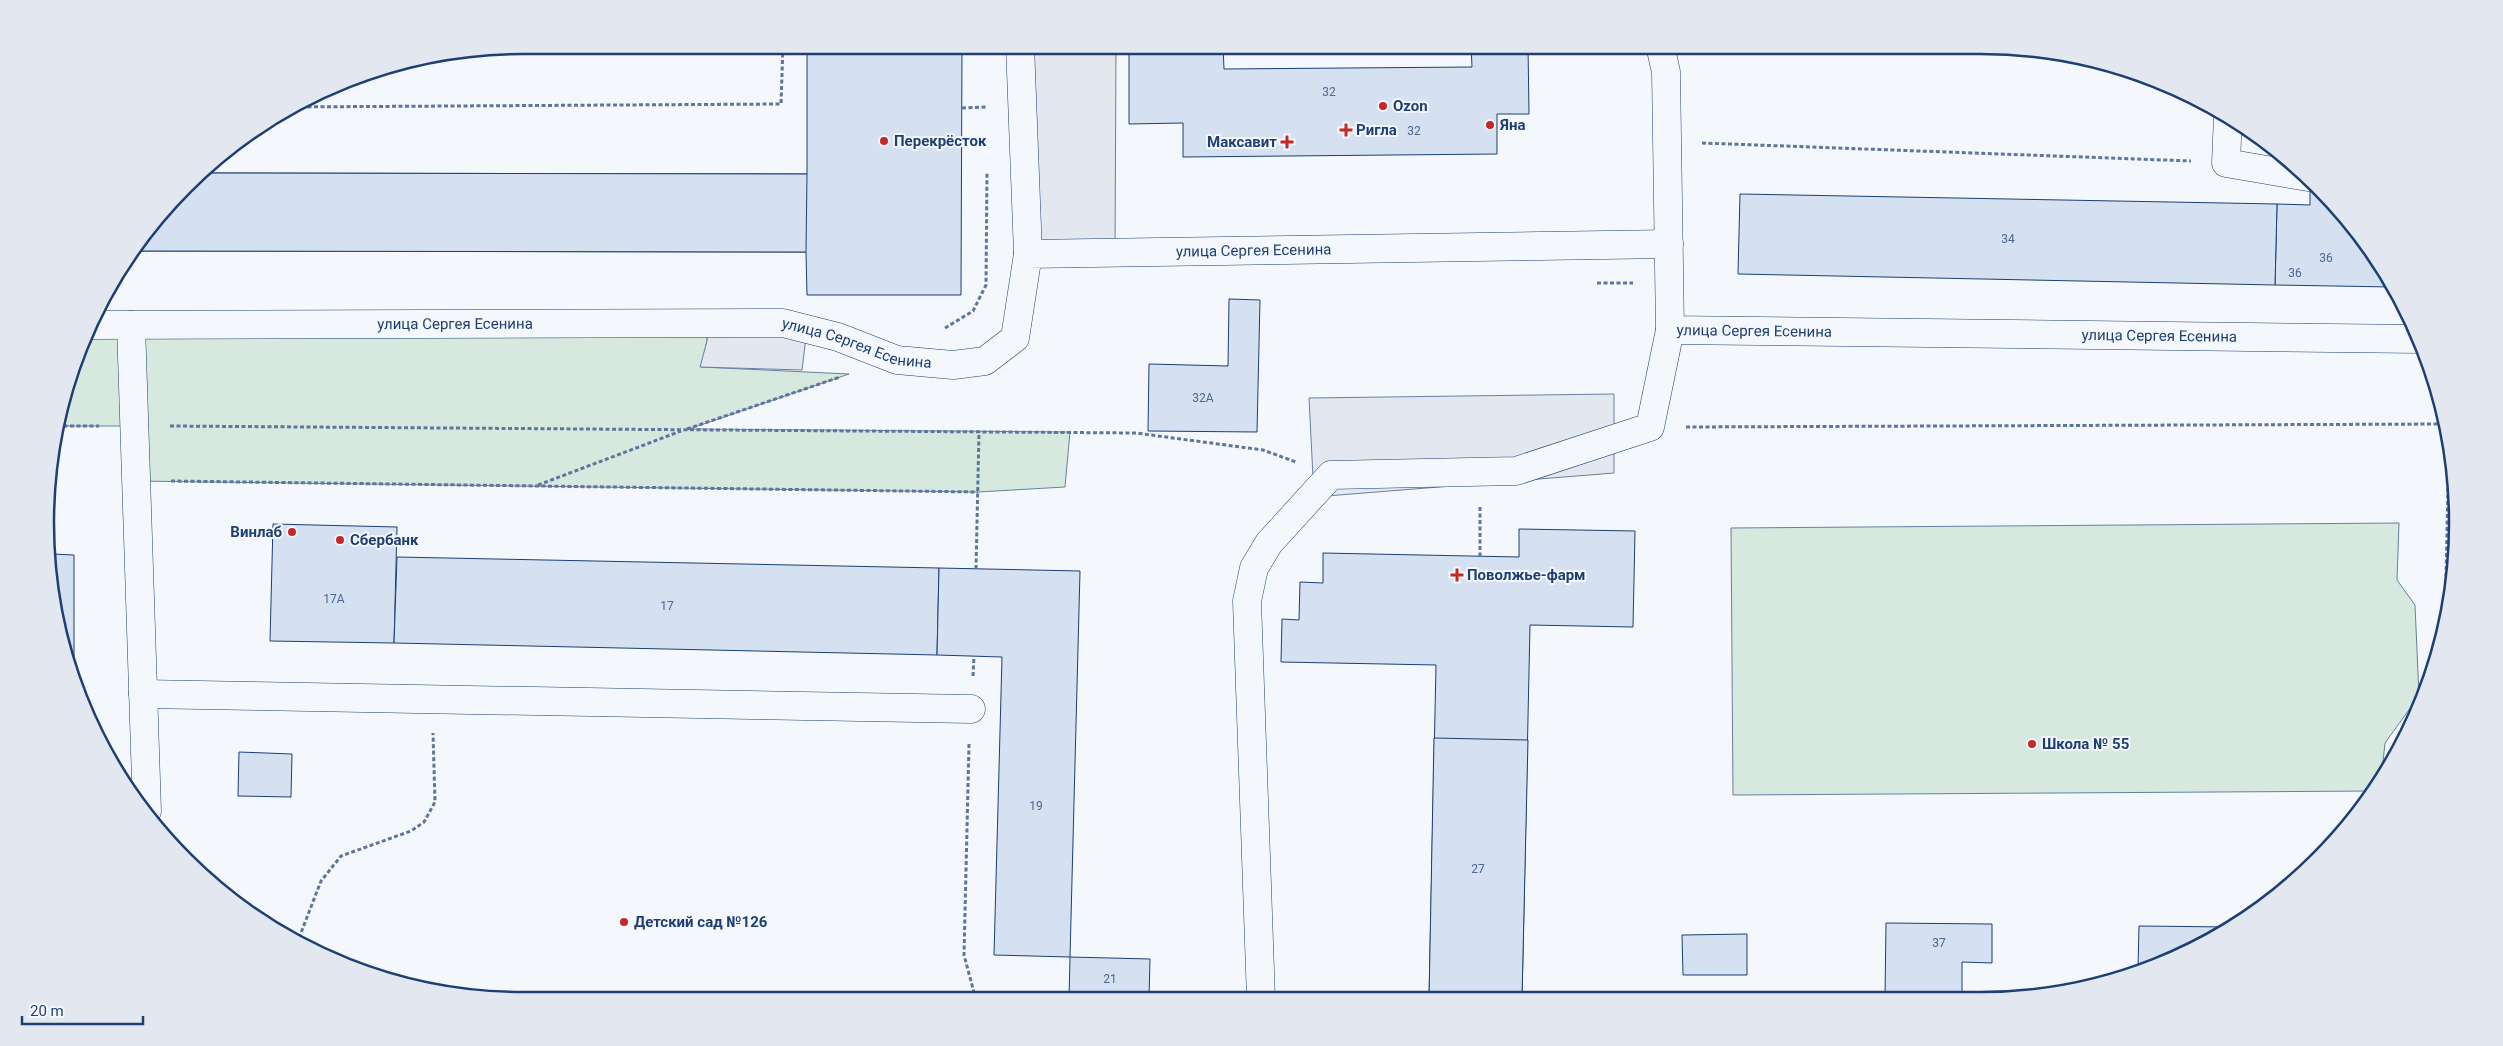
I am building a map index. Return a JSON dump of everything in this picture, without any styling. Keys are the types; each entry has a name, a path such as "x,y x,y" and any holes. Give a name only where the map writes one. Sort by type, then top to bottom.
{"lane":[{"path":"1020,54 1028,254"},
{"path":"1662,54 1666,72 1669,244"},
{"path":"2228,125 2226,163 2294,175"},
{"name":"улица Сергея Есенина","path":"97,325 784,323 838,337 894,358 954,365 984,360 1015,338 1028,254 1669,244 1670,330 2412,339"},
{"path":"131,325 147,803"},
{"path":"1261,992 1247,601 1254,568 1269,543 1331,475 1516,471 1650,427 1670,330"},
{"path":"143,694 971,709"}],"path":[{"path":"306,107 781,104 783,54"},
{"path":"962,108 988,106 988,116"},
{"path":"1667,142 2226,163"},
{"path":"941,330 973,311 986,285 987,166"},
{"path":"535,486 685,430 894,358"},
{"path":"1650,427 2438,424"},
{"path":"64,426 1136,433 1263,450 1331,475"},
{"path":"976,569 979,432"},
{"path":"1480,472 1480,556"},
{"path":"135,481 978,492"},
{"path":"2446,573 2448,491"},
{"path":"974,656 967,778 964,955 974,992"},
{"path":"300,936 321,881 341,856 411,831 424,822 435,802 432,700"}],"shaded area":[{"path":"1020,54 1116,54 1115,252 1028,254"},
{"path":"708,323 707,341 701,367 849,374 689,429 1070,432 1065,487 978,492 135,481 133,426 64,426 79,372 97,325"},
{"path":"708,323 807,329 802,370 700,367 707,341"},
{"path":"1614,394 1614,473 1314,497 1309,398"},
{"path":"2399,523 2397,580 2415,605 2419,689 2414,703 2385,743 2383,763 2365,791 1733,795 1731,528"}],"building":[{"path":"807,54 962,54 961,295 807,295 806,252 141,251 170,214 211,173 807,174"},
{"path":"1129,54 1223,54 1224,69 1472,67 1471,54 1528,54 1529,114 1497,114 1497,154 1183,157 1183,123 1129,124"},
{"path":"211,173 807,174 806,252 141,251 170,214"},
{"path":"2310,189 2352,237 2385,287 2275,285 2277,204 2310,205"},
{"path":"1740,194 2277,204 2275,285 1738,274"},
{"path":"1229,299 1260,300 1257,432 1148,431 1149,364 1228,366"},
{"path":"273,524 397,527 394,643 270,641"},
{"path":"1519,529 1635,531 1633,627 1530,625 1522,992 1429,992 1436,665 1281,662 1282,619 1299,620 1300,582 1323,583 1323,553 1519,557"},
{"path":"55,554 74,555 74,657 63,615"},
{"path":"397,557 939,568 937,655 394,643"},
{"path":"939,568 1080,571 1070,957 994,955 1002,657 937,655"},
{"path":"1434,738 1528,740 1522,992 1429,992"},
{"path":"239,752 292,754 291,797 238,796"},
{"path":"1886,923 1992,924 1992,963 1962,962 1962,992 1885,992"},
{"path":"2139,926 2218,927 2188,944 2138,965"},
{"path":"1747,934 1747,975 1683,975 1682,935"},
{"path":"1070,957 1150,959 1149,992 1069,992"}],"place":[{"name":"Ozon","path":"1383,106"},
{"name":"Яна","path":"1490,125"},
{"name":"Ригла","path":"1346,130"},
{"name":"Перекрёсток","path":"884,141"},
{"name":"Максавит","path":"1287,142"},
{"name":"Винлаб","path":"292,532"},
{"name":"Сбербанк","path":"340,540"},
{"name":"Поволжье-фарм","path":"1457,575"},
{"name":"Школа № 55","path":"2032,744"},
{"name":"Детский сад №126","path":"624,922"}]}
